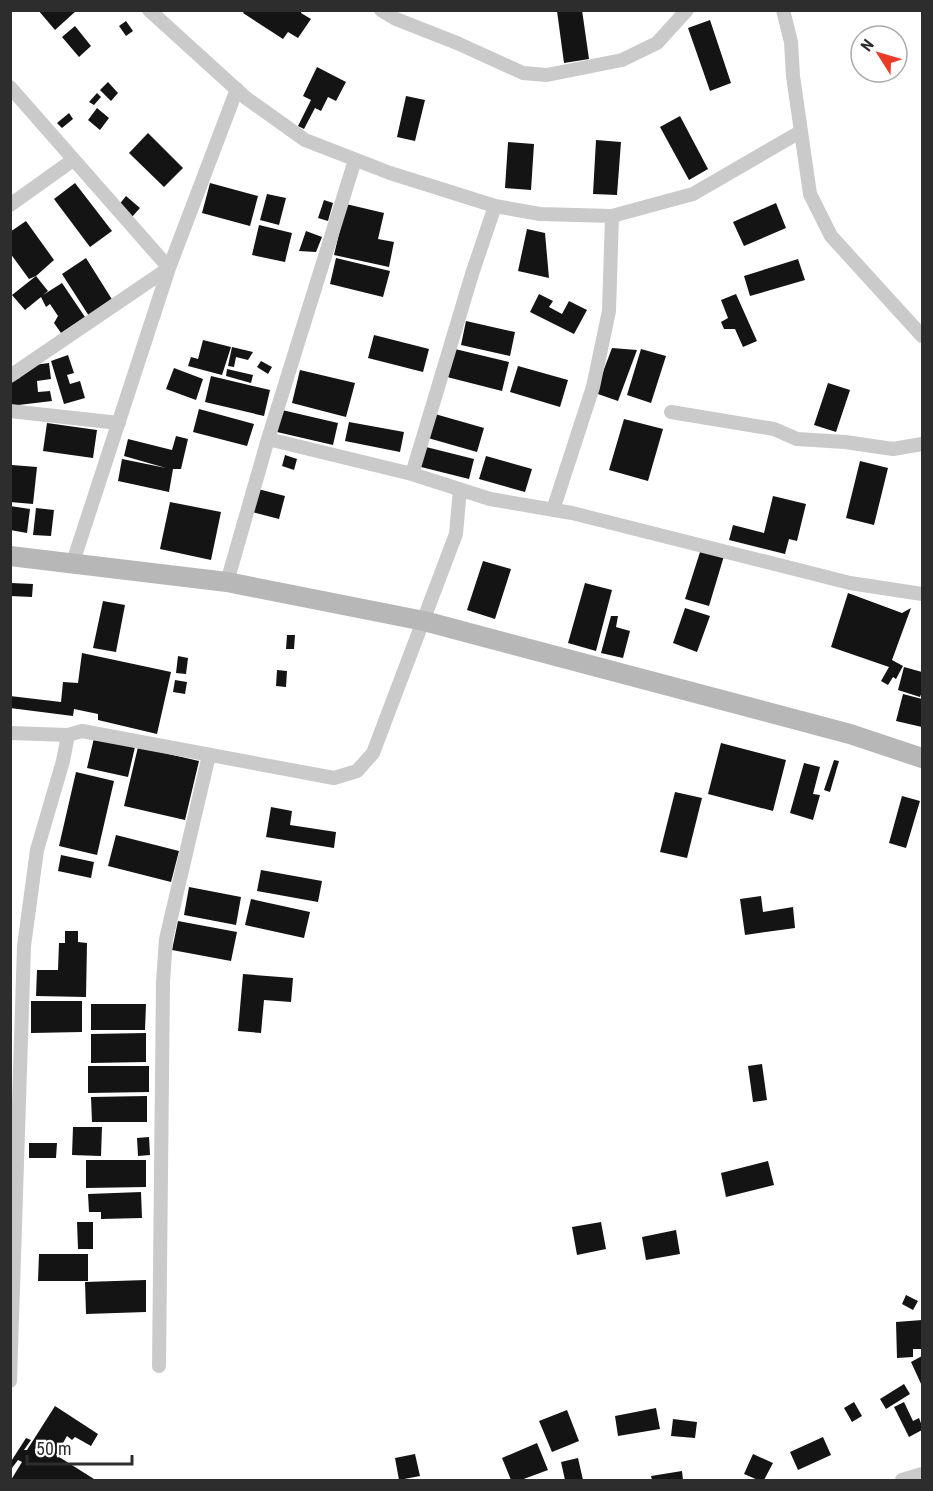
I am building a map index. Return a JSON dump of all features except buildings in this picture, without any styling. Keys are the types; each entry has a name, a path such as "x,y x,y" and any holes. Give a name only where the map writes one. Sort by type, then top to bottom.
{"main road":[{"path":"10,556 227,582 424,621 850,734 922,758"}],"street":[{"path":"381,10 396,19 458,43 523,73 548,75 622,60 657,43 687,10"},
{"path":"783,10 791,42 800,132 810,194 831,237 922,336"},
{"path":"150,11 237,89 305,140 355,160 495,206 540,214 612,216 693,194 800,132"},
{"path":"10,87 169,268"},
{"path":"73,562 169,268 237,89"},
{"path":"10,205 73,160"},
{"path":"227,582 268,439 355,160"},
{"path":"412,474 472,274 495,206"},
{"path":"553,510 593,387 609,311 612,216"},
{"path":"10,376 169,268"},
{"path":"10,411 119,423"},
{"path":"670,412 774,429 797,439 893,448 922,444"},
{"path":"268,439 412,474 490,499 553,510 849,583 922,594"},
{"path":"10,733 68,735 82,731 334,778 357,771 373,753 456,534 460,489"},
{"path":"10,1381 24,946 37,850 68,735"},
{"path":"159,1366 163,982 166,939 209,755"},
{"path":"902,1480 922,1474"}]}
